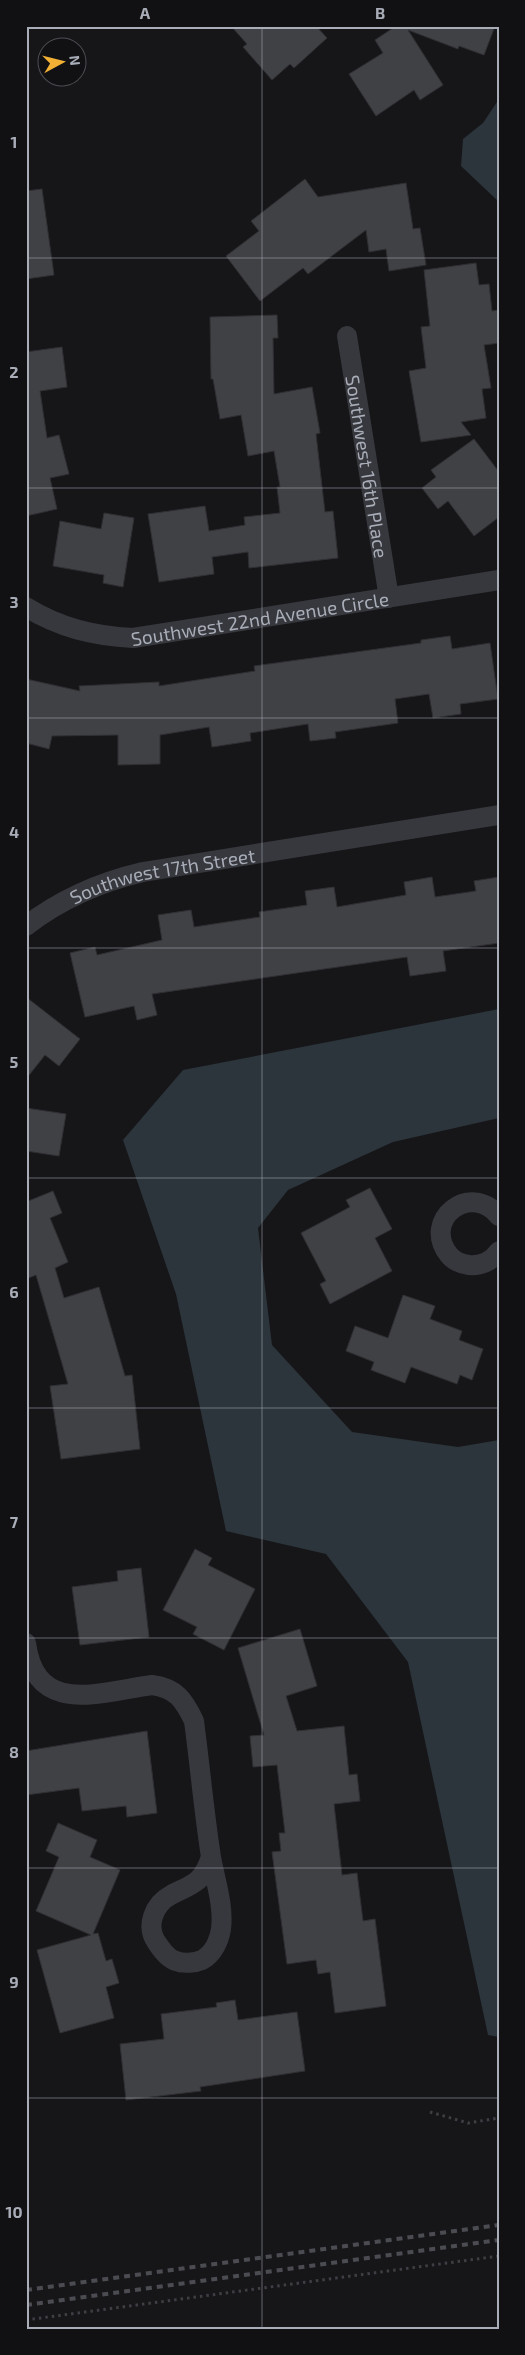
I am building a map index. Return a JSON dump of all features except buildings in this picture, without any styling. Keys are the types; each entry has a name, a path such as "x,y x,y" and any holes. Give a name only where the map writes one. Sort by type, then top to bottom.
{"street":[{"name":"Southwest 16th Place","path":"347,336 389,598"},
{"name":"Southwest 22nd Avenue Circle","path":"26,607 66,628 88,634 133,638 499,580"},
{"name":"Southwest 17th Street","path":"26,926 55,906 76,895 120,877 499,815"},
{"path":"499,1216 490,1207 480,1203 459,1204 450,1210 441,1230 441,1240 445,1250 459,1263 476,1266 484,1264 499,1251"},
{"path":"26,1643 28,1656 36,1677 54,1691 75,1695 152,1685 165,1686 177,1694 187,1705 194,1721 212,1857 222,1911 221,1930 216,1946 207,1957 199,1961 186,1963 174,1961 163,1951 154,1938 151,1922 157,1908 170,1895 197,1881 205,1872 212,1857"}],"path":[{"path":"430,2112 468,2123 499,2118"},
{"path":"26,2320 499,2256"}],"shaded area":[{"path":"499,99 499,202 461,166 463,139 483,123"},
{"path":"499,1009 499,1118 393,1142 288,1190 258,1228 272,1345 352,1432 458,1447 499,1440 499,2037 488,2035 408,1662 326,1554 226,1531 176,1294 123,1140 183,1070"}],"railway":[{"path":"26,2290 499,2225"},
{"path":"26,2305 499,2240"}]}
